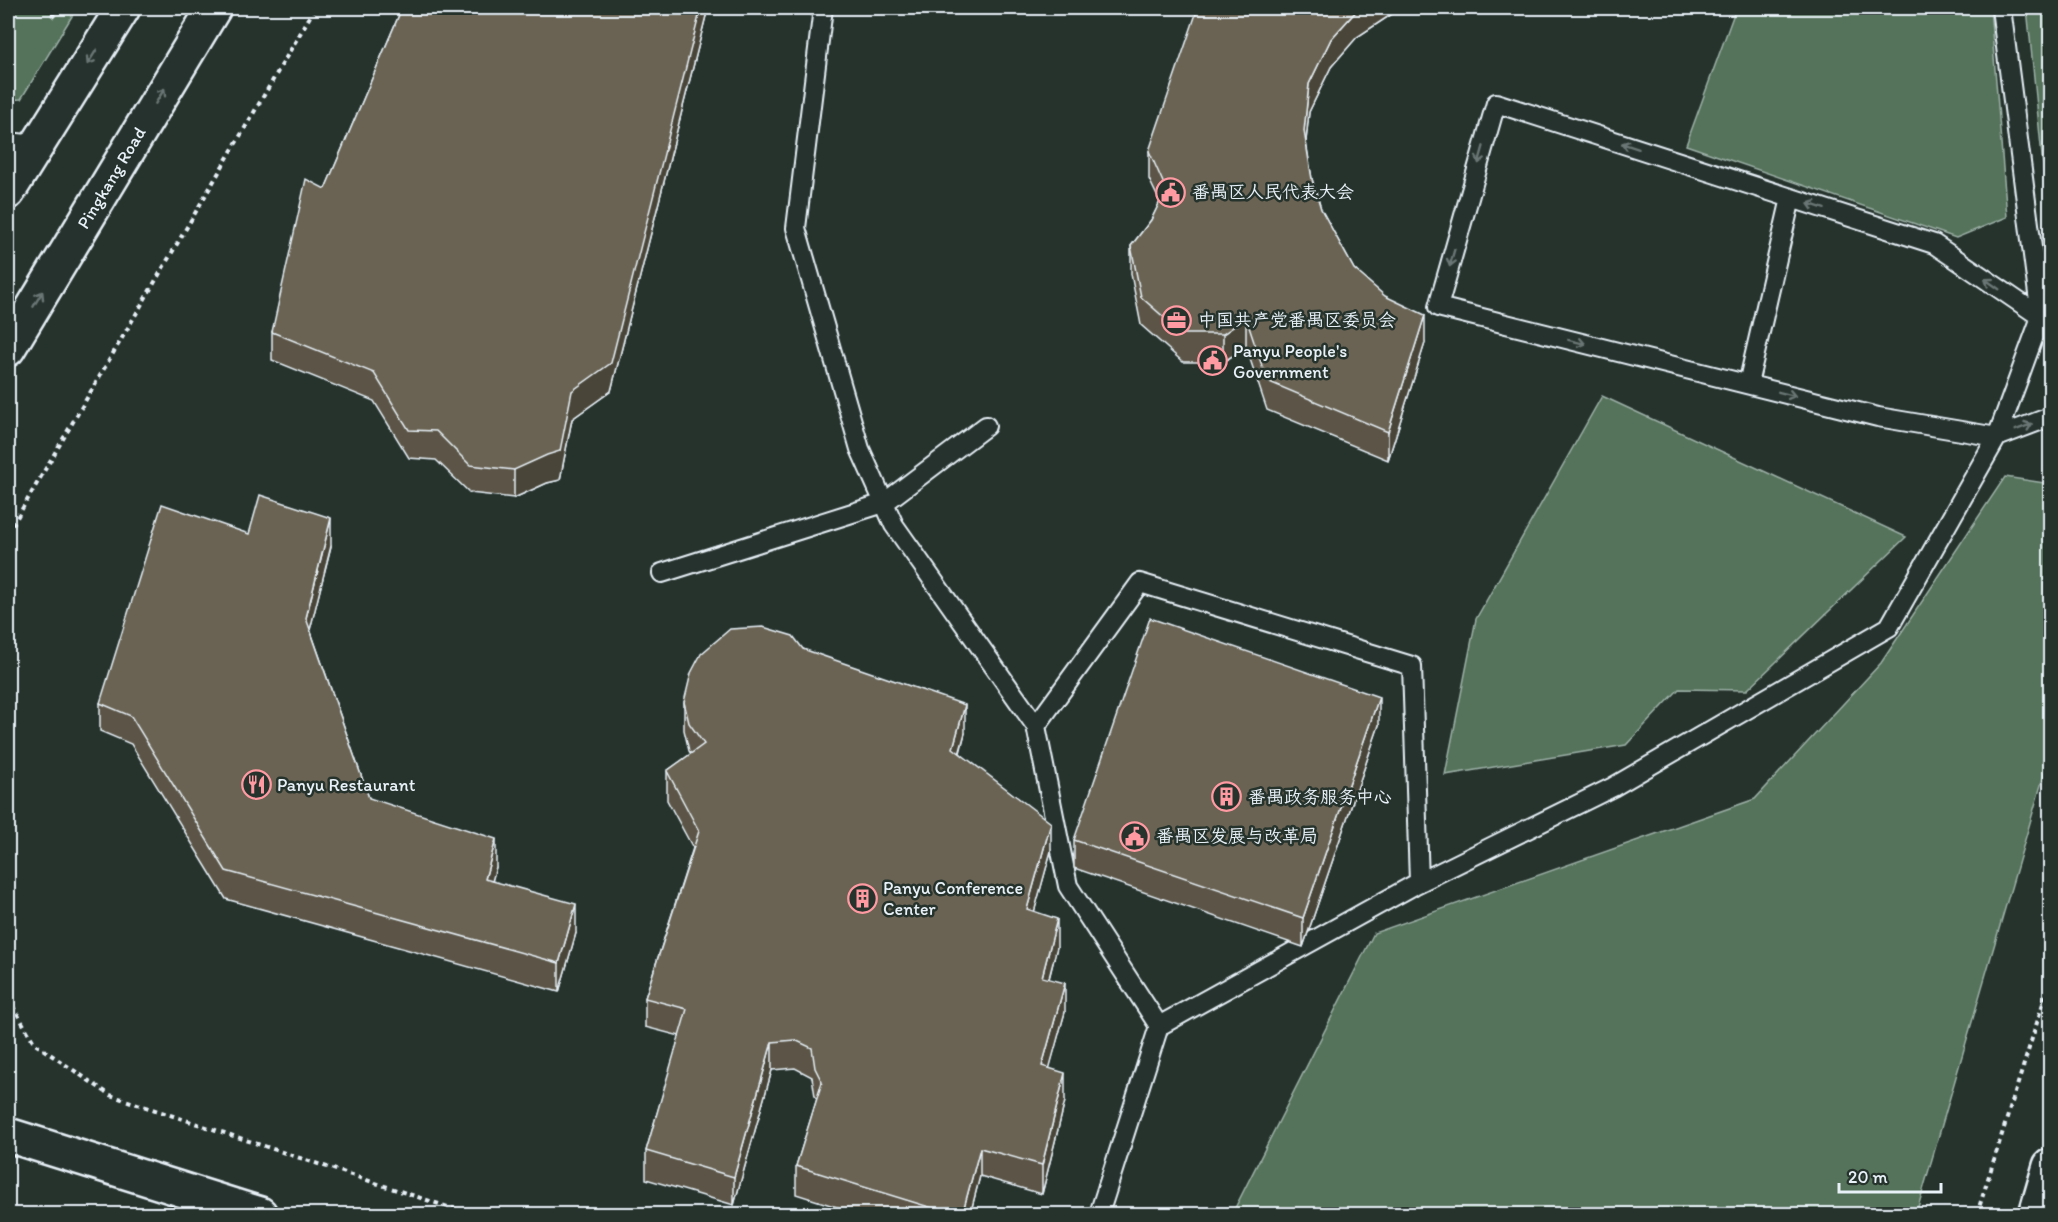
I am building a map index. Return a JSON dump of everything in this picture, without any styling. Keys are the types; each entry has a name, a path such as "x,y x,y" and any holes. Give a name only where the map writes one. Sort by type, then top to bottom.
{"main road":[{"path":"8,192 22,144 123,8"},
{"name":"Pingkang Road","path":"8,349 214,8"},
{"path":"8,1116 66,1152"},
{"path":"8,1135 260,1215"},
{"path":"2036,1215 2050,1166"}],"lane":[{"path":"823,8 796,228 860,449 894,525 1036,726 1068,886 1159,1026"},
{"path":"2001,8 2041,317 2050,335"},
{"path":"2041,317 1934,244 1496,103 1437,307 1878,417 1997,437 2050,417"},
{"path":"1748,384 1791,198"},
{"path":"1099,1215 1159,1026 1419,882 1613,788 1889,627 1997,437 2041,317"},
{"path":"662,573 884,503 986,426"},
{"path":"1036,726 1140,583 1412,666 1419,882"}],"path":[{"path":"45,8 56,18"},
{"path":"8,533 315,8"},
{"path":"1977,1215 2050,981"},
{"path":"8,998 35,1044 111,1095 469,1215"}],"green space":[{"path":"8,8 77,8 21,99 8,100"},
{"path":"1736,8 1990,8 2007,217 1956,238 1686,145"},
{"path":"2027,8 2050,8 2050,235"},
{"path":"1602,396 1906,537 1747,690 1679,689 1626,745 1445,775 1476,619"},
{"path":"2005,477 2050,484 2050,754 1916,1214 1232,1214 1374,933 1755,799 1881,663"}],"building":[{"path":"402,8 701,8 611,363 572,391 560,451 514,470 470,465 436,431 409,430 374,373 272,332 306,179 325,189"},
{"path":"1198,8 1359,8 1331,39 1309,84 1304,131 1312,179 1321,209 1354,269 1385,296 1425,315 1388,432 1267,381 1246,318 1223,334 1183,334 1141,297 1131,246 1151,220 1166,189 1149,151"},
{"name":"Panyu Restaurant","path":"260,495 331,518 306,618 369,798 496,839 485,879 576,904 559,963 226,871 131,716 100,703 162,504 249,534"},
{"name":"番禺政务服务中心","path":"1150,618 1379,697 1303,918 1074,840"},
{"name":"Panyu Conference Center","path":"763,627 793,636 803,649 965,705 953,748 1051,823 1027,909 1057,919 1042,977 1065,983 1042,1066 1065,1073 1042,1165 980,1148 962,1215 955,1215 796,1166 822,1082 815,1068 812,1048 795,1040 772,1042 734,1177 646,1151 687,1009 645,998 699,831 667,771 704,744 689,723 684,702 691,673 701,654 730,629"}],"place":[{"name":"番禺区人民代表大会","path":"1171,192"},
{"name":"中国共产党番禺区委员会","path":"1177,320"},
{"name":"Panyu People's Government","path":"1212,361"},
{"name":"Panyu Restaurant","path":"256,785"},
{"name":"番禺政务服务中心","path":"1227,797"},
{"name":"番禺区发展与改革局","path":"1135,836"},
{"name":"Panyu Conference Center","path":"862,898"}]}
